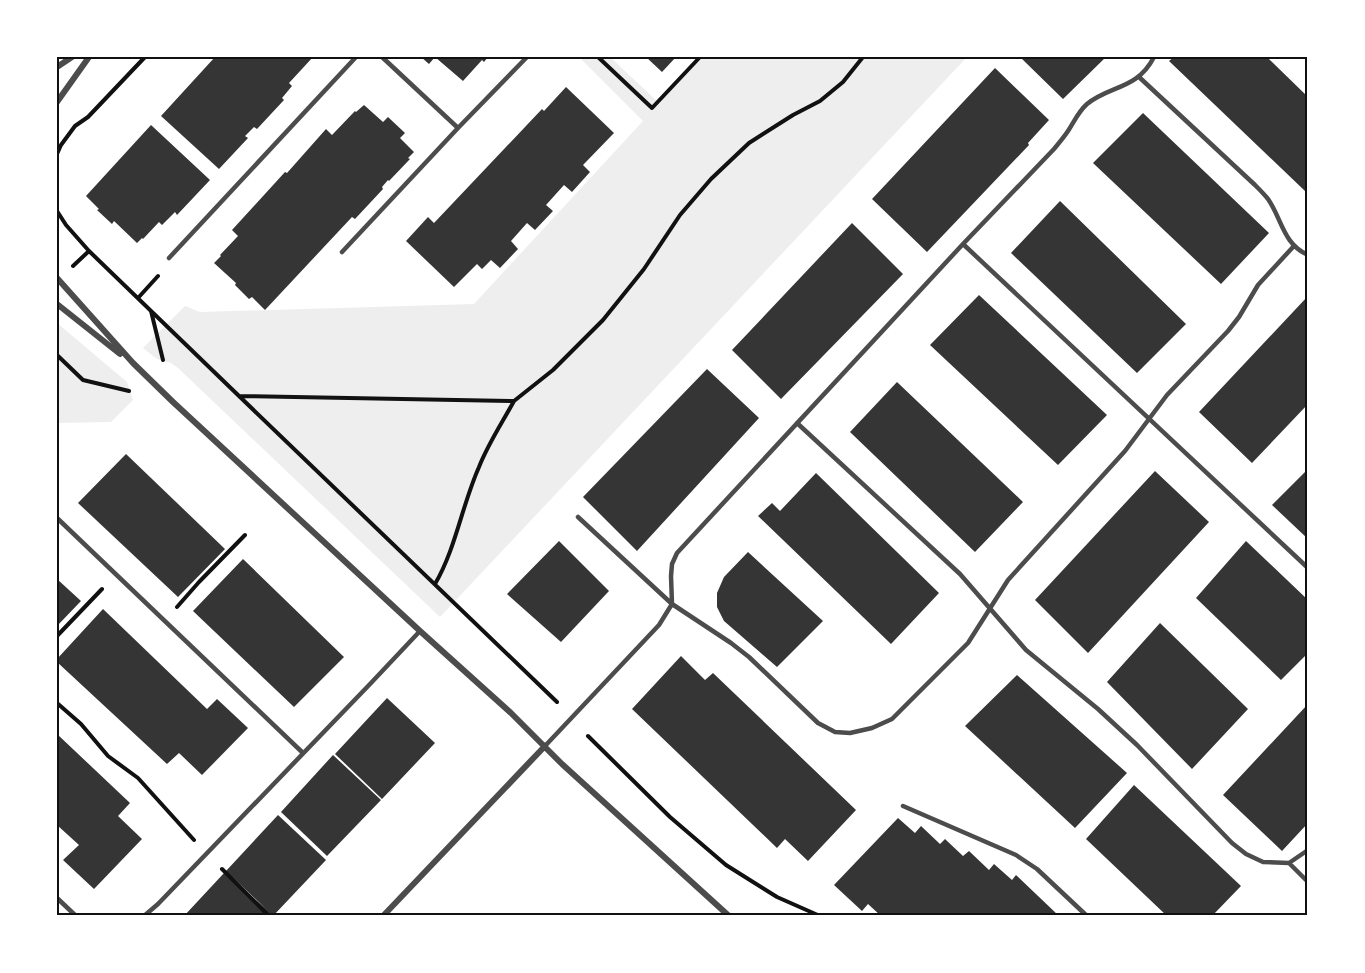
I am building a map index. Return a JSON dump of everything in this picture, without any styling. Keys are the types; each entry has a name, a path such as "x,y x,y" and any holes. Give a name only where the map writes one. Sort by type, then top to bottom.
{"street":[{"path":"57,67 72,57"},
{"path":"57,102 89,57"},
{"path":"57,278 133,363 173,402 729,916"},
{"path":"57,304 133,363"},
{"path":"383,916 544,746"}],"lane":[{"path":"169,258 356,57"},
{"path":"382,57 458,128"},
{"path":"342,252 527,57"},
{"path":"544,746 659,625 672,604 672,564 677,553 1054,149 1079,112 1095,99 1139,77 1154,57"},
{"path":"1139,77 1255,184 1267,198 1293,247 1308,255"},
{"path":"963,244 1308,568"},
{"path":"578,517 672,604 749,657 818,723 835,732 850,733 872,728 892,719 968,643 1008,580 1125,451 1167,395 1228,331 1258,285 1293,247"},
{"path":"797,423 960,574 1026,650 1098,709 1232,843 1246,854 1263,862 1289,863 1308,850"},
{"path":"57,518 303,753"},
{"path":"144,916 207,854 420,631"},
{"path":"903,806 1016,855 1038,869 1087,916"},
{"path":"1289,863 1308,882"},
{"path":"57,898 76,916"}],"path":[{"path":"57,154 75,126 88,117 145,57"},
{"path":"598,57 652,108 700,57"},
{"path":"435,584 445,567 479,466 514,401 553,370 603,320 711,179 749,143 820,101 843,82 864,57"},
{"path":"57,211 66,225 89,250 151,311 557,702"},
{"path":"138,298 167,267 169,258"},
{"path":"151,311 173,402"},
{"path":"57,356 83,380"},
{"path":"239,396 514,401"},
{"path":"165,621 245,535"},
{"path":"57,636 116,575"},
{"path":"57,703 81,724 108,756 138,778 207,854 269,916"},
{"path":"588,736 670,817 726,865 777,897 820,916"}],"shaded area":[{"path":"579,57 610,57 659,103 703,57 967,57 440,617 178,368 171,363 157,359 143,348 185,306 200,312 474,304 643,121"},
{"path":"57,323 127,382 133,400 111,422 57,423"}],"building":[{"path":"215,57 313,57 289,83 292,86 282,98 284,100 257,129 254,127 245,136 248,138 219,169 161,116"},
{"path":"421,57 435,57 429,64"},
{"path":"435,57 488,57 484,62 482,60 463,81"},
{"path":"646,57 676,57 662,72"},
{"path":"1020,57 1106,57 1063,99"},
{"path":"1174,57 1267,57 1308,97 1308,188 1305,191 1169,61"},
{"path":"995,68 1049,120 1028,143 1029,145 927,252 872,199"},
{"path":"566,87 614,133 583,165 590,172 572,192 564,185 546,205 553,211 535,230 527,223 511,241 518,249 500,268 491,260 482,269 477,264 454,287 406,241 428,217 434,223 542,109 544,111"},
{"path":"364,105 383,122 388,117 405,133 400,138 414,152 355,219 352,217 265,310 252,297 249,299 235,285 236,283 214,263 238,236 232,230 285,172 287,173 326,129 332,135"},
{"path":"1143,113 1269,233 1221,284 1093,163"},
{"path":"151,125 210,180 177,215 175,212 162,225 159,222 137,243 114,221 112,224 86,196"},
{"path":"1060,201 1186,324 1137,373 1011,253"},
{"path":"852,223 903,274 781,399 732,350"},
{"path":"979,295 1107,415 1058,465 930,345"},
{"path":"1308,296 1308,404 1252,463 1199,412"},
{"path":"707,369 759,418 637,551 583,497"},
{"path":"897,382 1023,502 975,552 850,432"},
{"path":"126,454 225,549 178,597 78,503"},
{"path":"1308,469 1308,539 1272,505"},
{"path":"1155,471 1209,522 1088,653 1035,600"},
{"path":"816,473 939,593 891,644 758,516 772,503 780,511"},
{"path":"559,541 609,591 561,642 507,594"},
{"path":"1246,541 1308,600 1308,653 1281,680 1196,598"},
{"path":"748,552 823,621 777,667 724,621 717,607 717,593 724,577"},
{"path":"243,559 344,657 294,707 193,611"},
{"path":"57,579 81,601 57,626"},
{"path":"103,609 207,709 217,699 248,728 202,775 179,753 167,764 57,662 57,659"},
{"path":"1160,623 1248,709 1192,769 1107,682"},
{"path":"681,656 705,680 713,673 856,810 808,861 785,839 777,848 632,709"},
{"path":"1017,675 1127,773 1075,828 965,726"},
{"path":"387,698 435,743 382,799 335,754"},
{"path":"1308,704 1308,823 1282,851 1223,795"},
{"path":"57,734 130,803 118,816 142,839 94,889 63,860 79,845 57,825"},
{"path":"333,755 381,800 327,856 281,812"},
{"path":"1134,785 1241,886 1212,916 1167,916 1086,839"},
{"path":"278,815 326,860 273,916 184,916 225,872 266,909 226,871"},
{"path":"898,818 915,833 921,826 940,844 945,839 963,856 969,851 989,870 994,864 1012,880 1016,875 1059,916 896,916 894,914 893,916 881,916 868,904 862,911 834,885"}]}
